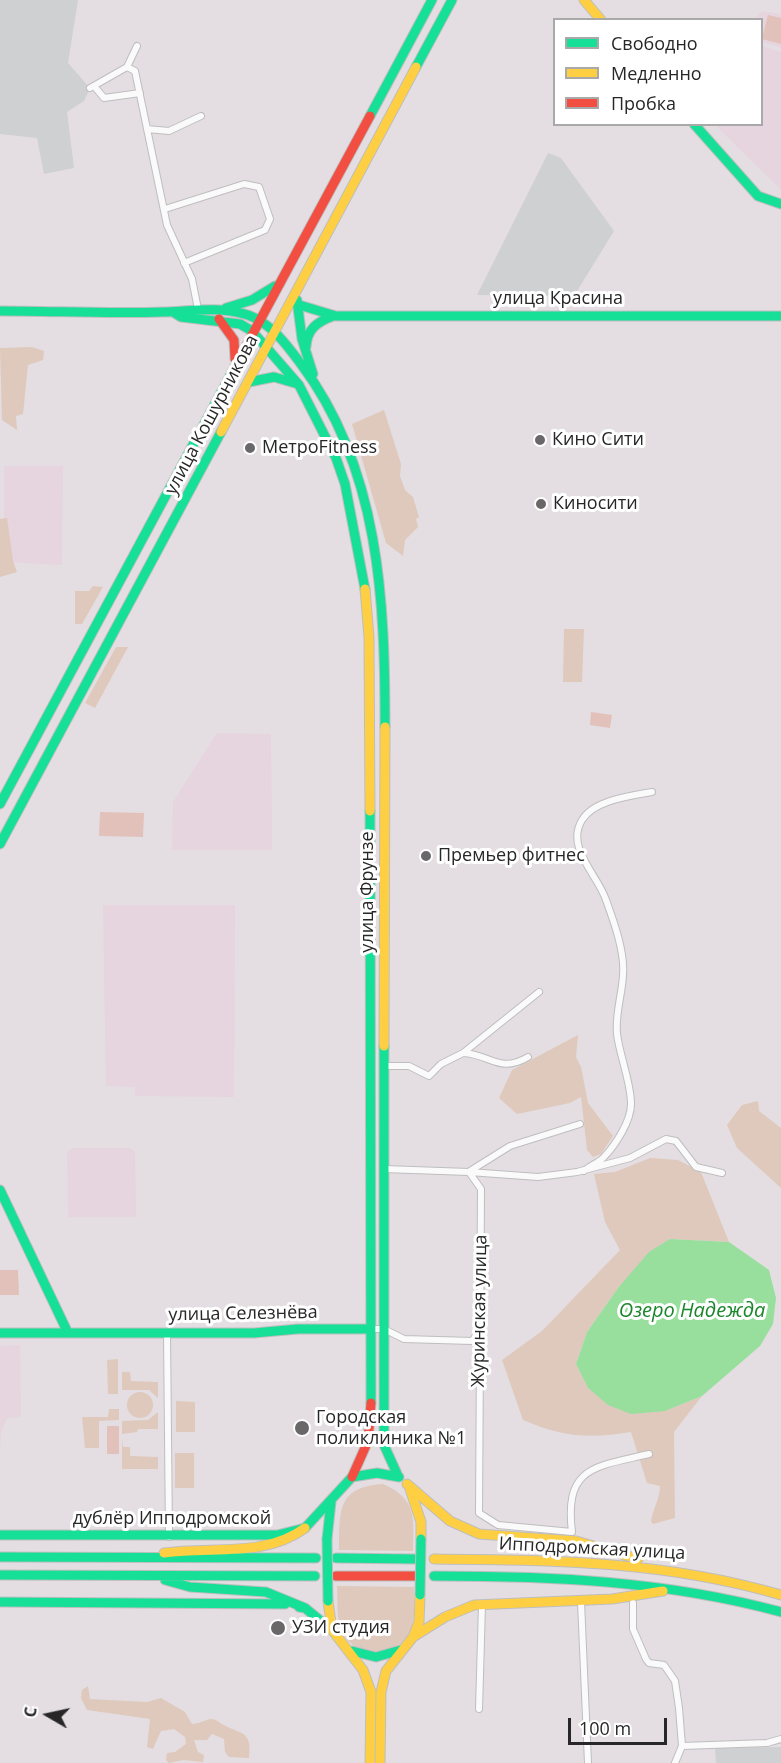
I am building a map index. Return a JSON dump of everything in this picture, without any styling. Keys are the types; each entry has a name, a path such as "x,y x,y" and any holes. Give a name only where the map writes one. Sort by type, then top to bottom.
{"main road":[{"name":"улица Кошурникова","path":"0,804 252,331 432,0"},
{"name":"улица Кошурникова","path":"0,844 452,0"},
{"path":"584,0 599,18"},
{"path":"696,126 758,196 772,203 781,204"},
{"path":"173,312 186,318 218,314 247,304 262,296 279,282"},
{"path":"298,287 296,304 316,382"},
{"name":"улица Красина","path":"296,304 336,316 781,316"},
{"path":"0,311 173,312 198,309 259,319"},
{"path":"218,314 252,331"},
{"path":"218,314 234,340 237,354 233,367"},
{"name":"улица Красина","path":"307,354 308,335 314,325 336,316"},
{"name":"улица Фрунзе","path":"259,319 275,332 316,382 341,431 359,478 380,574 385,636 384,1445 398,1476"},
{"name":"улица Фрунзе","path":"252,331 299,385 336,458 345,484 364,575 369,637 369,1441 363,1458 352,1477 332,1499"},
{"path":"249,382 259,377 273,376 299,385"},
{"path":"370,819 385,818"},
{"path":"370,885 385,885"},
{"path":"0,1190 68,1333"},
{"name":"улица Селезнёва","path":"0,1333 167,1333 369,1329"},
{"path":"352,1477 365,1473 398,1476 450,1521 478,1534 576,1541 662,1566"},
{"path":"370,1763 376,1692 386,1671 413,1637 419,1622 421,1522 416,1501 407,1484"},
{"path":"145,1558 186,1548 256,1547 286,1541 305,1528 332,1499"},
{"path":"332,1499 327,1539 328,1601 332,1630"},
{"name":"дублёр Ипподромской","path":"0,1535 169,1537 276,1535 305,1528"},
{"path":"3,1556 316,1558"},
{"path":"336,1558 415,1559"},
{"name":"Ипподромская улица","path":"434,1559 548,1559 662,1566 718,1576 781,1595"},
{"path":"2,1575 315,1576"},
{"path":"149,1576 190,1587 266,1592 305,1608 332,1630 350,1650 376,1692 380,1763"},
{"path":"336,1576 415,1576"},
{"name":"Ипподромская улица","path":"434,1576 598,1578 702,1591 781,1612"},
{"path":"413,1637 445,1617 482,1605 581,1602 684,1589"},
{"path":"0,1602 277,1602 305,1608"},
{"path":"350,1650 374,1659 403,1649"}],"street":[{"path":"137,45 127,67 92,87 104,98 140,93"},
{"path":"127,67 135,71 173,242 192,279 198,309"},
{"path":"147,129 169,131 201,116"},
{"path":"165,209 244,184 259,187 270,219 265,230 184,263"},
{"path":"584,1171 602,1159 624,1127 631,1102 616,1024 624,973 622,959 606,898 577,842 578,830 582,820 595,807 652,792"},
{"path":"384,1066 409,1066 429,1076 441,1064 463,1053 539,992"},
{"path":"463,1053 473,1053 492,1063 516,1064 528,1058"},
{"path":"469,1172 510,1146 580,1124"},
{"path":"384,1169 538,1177 584,1171 630,1158 666,1139 676,1141 696,1167 722,1173"},
{"name":"Журинская улица","path":"469,1172 481,1189 479,1513 498,1525 572,1532 569,1510 572,1492 589,1469 649,1454"},
{"name":"улица Селезнёва","path":"369,1329 384,1329 404,1339 426,1340 472,1341 480,1332"},
{"path":"167,1333 169,1537"},
{"path":"581,1602 588,1763"},
{"path":"633,1603 633,1629 646,1659 649,1663 664,1665 675,1681 682,1746 675,1763"},
{"path":"479,1709 482,1605"},
{"path":"682,1746 767,1743 781,1739"}],"shaded area":[{"path":"0,0 78,0 68,63 90,88 84,101 67,112 74,168 44,174 37,138 0,134"},
{"path":"762,11 781,14 781,48 763,42 763,18 756,18"},
{"path":"768,15 781,18 781,44 763,39"},
{"path":"763,46 781,52 781,190 716,126 763,126"},
{"path":"548,153 561,158 614,231 574,296 477,295"},
{"path":"32,347 44,351 43,360 28,365 23,414 16,416 17,430 2,420 0,348"},
{"path":"384,410 401,464 400,476 405,490 413,497 419,517 416,519 418,527 405,540 403,556 386,543 352,424"},
{"path":"4,466 63,466 62,565 4,562"},
{"path":"7,518 13,561 17,572 0,577 0,519"},
{"path":"93,586 103,587 82,624 75,624 75,591 89,591"},
{"path":"564,629 584,629 582,682 563,682"},
{"path":"116,647 128,647 95,708 85,703"},
{"path":"591,712 612,715 610,728 590,725"},
{"path":"217,733 271,734 272,850 172,850 173,802"},
{"path":"100,812 144,813 143,837 99,836"},
{"path":"103,905 235,905 234,1097 135,1096 135,1087 106,1086"},
{"path":"578,1035 576,1057 581,1067 588,1103 613,1136 601,1154 593,1157 587,1150 581,1097 570,1103 517,1114 499,1098 512,1070"},
{"path":"758,1101 759,1111 781,1128 781,1188 737,1148 727,1125 742,1105"},
{"path":"73,1148 130,1148 135,1152 136,1217 68,1217 67,1152"},
{"path":"650,1158 678,1160 701,1172 729,1242 670,1239 618,1288 587,1332 576,1364 588,1388 608,1404 665,1411 702,1396 674,1432 675,1518 653,1524 651,1521 660,1486 647,1483 631,1432 576,1435 551,1430 523,1420 502,1360 542,1331 620,1250 605,1222 594,1174 615,1172"},
{"path":"0,1270 18,1270 19,1295 0,1295"},
{"path":"20,1345 21,1417 7,1418 1,1433 0,1454 0,1346"},
{"path":"118,1359 118,1394 108,1394 107,1360"},
{"path":"122,1372 130,1372 131,1381 158,1382 158,1398 149,1390 122,1390"},
{"path":"140,1392 149,1396 153,1405 149,1414 140,1418 131,1414 127,1405 131,1396"},
{"path":"176,1401 195,1402 195,1432 176,1432"},
{"path":"109,1409 119,1409 119,1420 99,1421 99,1448 85,1448 82,1417 108,1417"},
{"path":"158,1412 158,1429 138,1429 137,1432 122,1434 122,1421 148,1420"},
{"path":"107,1426 119,1426 119,1454 107,1454"},
{"path":"122,1439 123,1447 130,1447 130,1456 158,1457 158,1469 122,1469"},
{"path":"175,1453 194,1453 194,1488 175,1488"},
{"path":"383,1484 402,1496 408,1503 413,1519 413,1551 339,1550 341,1513 349,1496 356,1490"},
{"path":"337,1586 414,1587 414,1619 405,1639 388,1651 378,1653 357,1648 342,1632"},
{"path":"88,1686 90,1699 147,1702 161,1698 185,1712 192,1724 215,1720 247,1738 250,1749 249,1758 229,1757 225,1752 224,1739 212,1734 207,1740 194,1740 198,1752 204,1755 203,1762 183,1760 169,1763 166,1760 167,1753 175,1752 186,1744 185,1737 174,1729 161,1731 153,1749 147,1747 150,1719 87,1710 81,1698 82,1690"},
{"path":"781,1747 781,1763 716,1763 715,1748"}],"water":[{"name":"Озеро Надежда","path":"670,1239 729,1242 769,1270 776,1298 773,1324 760,1346 702,1396 665,1411 631,1414 608,1405 588,1388 576,1364 587,1332 618,1288 649,1252"}],"traffic: fast":[{"path":"370,116 432,0"},
{"path":"416,67 452,0"},
{"path":"696,126 758,196 781,204"},
{"path":"226,308 252,300 275,286"},
{"path":"297,300 302,339 313,374"},
{"path":"296,304 336,316 781,316"},
{"path":"0,311 122,313 227,311 248,315 264,323 278,335 301,364 327,405 347,447 362,492 373,538 379,585 383,632 385,727"},
{"path":"173,312 181,317 240,324 252,331 299,385 336,458 345,484 365,589"},
{"path":"306,347 308,335 314,327 333,316"},
{"path":"0,804 237,363"},
{"path":"249,382 274,377 298,384"},
{"path":"0,844 221,432"},
{"path":"370,811 371,1403"},
{"path":"384,1046 384,1445 398,1476"},
{"path":"0,1190 68,1333"},
{"path":"0,1333 254,1333 298,1329 370,1329"},
{"path":"0,1535 277,1535 305,1528 352,1477 377,1473 399,1477"},
{"path":"327,1539 331,1502"},
{"path":"327,1539 328,1601"},
{"path":"420,1595 421,1539"},
{"path":"0,1557 316,1558"},
{"path":"336,1558 415,1559"},
{"path":"0,1575 315,1576"},
{"path":"434,1576 522,1577 609,1582 695,1593 781,1612"},
{"path":"165,1580 190,1587 266,1592 305,1608"},
{"path":"0,1602 285,1604"},
{"path":"299,1607 305,1608 332,1630"},
{"path":"352,1651 376,1657 401,1650"}],"traffic: slow":[{"path":"584,0 599,18"},
{"path":"221,432 416,67"},
{"path":"365,589 369,637 370,811"},
{"path":"384,1046 385,727"},
{"path":"407,1484 450,1521 479,1534 576,1541 638,1559"},
{"path":"410,1489 421,1522 421,1539"},
{"path":"164,1553 237,1549 272,1544 305,1528"},
{"path":"434,1559 523,1560 652,1569 695,1575 781,1595"},
{"path":"413,1637 445,1617 474,1605 612,1599 663,1591"},
{"path":"380,1763 381,1692 386,1671 413,1637 419,1622 420,1595"},
{"path":"328,1601 332,1630 363,1670 371,1692 370,1763"}],"traffic: jam":[{"path":"237,363 370,116"},
{"path":"219,319 234,340 235,359"},
{"path":"352,1477 368,1441 371,1403"},
{"path":"336,1576 415,1576"}],"place":[{"name":"Кино Сити","path":"540,440"},
{"name":"МетроFitness","path":"250,448"},
{"name":"Киносити","path":"541,504"},
{"name":"Премьер фитнес","path":"426,856"},
{"name":"Городская поликлиника №1","path":"302,1428"},
{"name":"УЗИ студия","path":"278,1628"}]}
